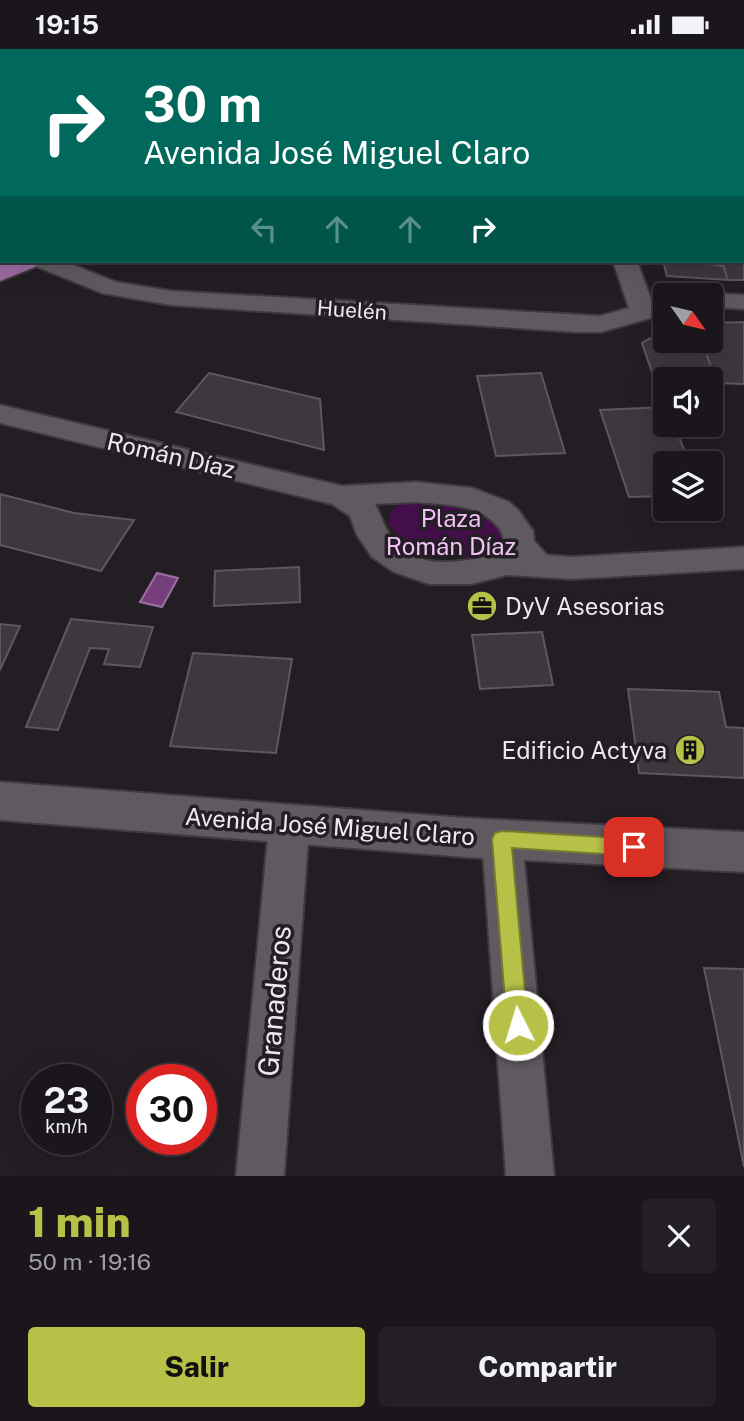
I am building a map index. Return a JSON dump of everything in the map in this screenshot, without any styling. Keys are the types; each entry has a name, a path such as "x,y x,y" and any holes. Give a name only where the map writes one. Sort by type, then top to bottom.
{"main road":[{"path":"0,273 21,263"}],"street":[{"name":"Huelén","path":"48,263 111,288 171,298 564,324 601,324 653,309"},
{"path":"626,263 653,307"},
{"path":"723,301 744,302"},
{"name":"Román Díaz","path":"0,414 342,496 416,492 473,498 498,509 508,518 517,531 519,544 537,565"},
{"name":"Román Díaz","path":"342,496 363,510 373,535 383,549 405,564 429,573 471,573 507,564 572,568 744,558"},
{"name":"Avenida José Miguel Claro","path":"0,801 289,826 744,852"},
{"name":"Granaderos","path":"260,1176 289,826"},
{"path":"502,839 530,1176"}],"green space":[{"name":"Plaza Román Díaz","path":"410,501 446,505 482,517 501,531 500,546 472,557 440,556 424,551 397,534 388,522 395,508"}],"shaded area":[{"path":"157,573 178,578 162,607 140,602"}],"building":[{"path":"664,263 710,263 723,266 728,280 667,276"},
{"path":"723,263 744,263 744,280 728,280"},
{"path":"744,322 744,384 723,383 723,367 711,367 706,353 723,353 723,323"},
{"path":"653,337 653,353 706,353 711,367 653,367 653,375 642,343"},
{"path":"209,373 320,399 324,450 176,412"},
{"path":"541,373 565,453 496,456 477,376"},
{"path":"653,408 653,437 679,437 685,451 653,451 653,496 629,497 600,410"},
{"path":"0,494 74,513 134,520 101,571 0,545"},
{"path":"299,567 300,602 214,606 215,571"},
{"path":"71,619 153,627 140,667 104,664 109,649 90,648 58,730 26,727"},
{"path":"0,624 20,626 0,670"},
{"path":"542,632 553,685 480,689 472,635"},
{"path":"193,653 292,659 276,753 170,746"},
{"name":"Edificio Actyva","path":"628,689 719,692 726,727 744,728 744,778 639,773"},
{"path":"704,968 744,969 744,1167"}],"place":[{"name":"DyV Asesorias","path":"482,606"},
{"name":"Edificio Actyva","path":"690,750"}],"route":[{"path":"518,1025 502,839 634,847"}]}
